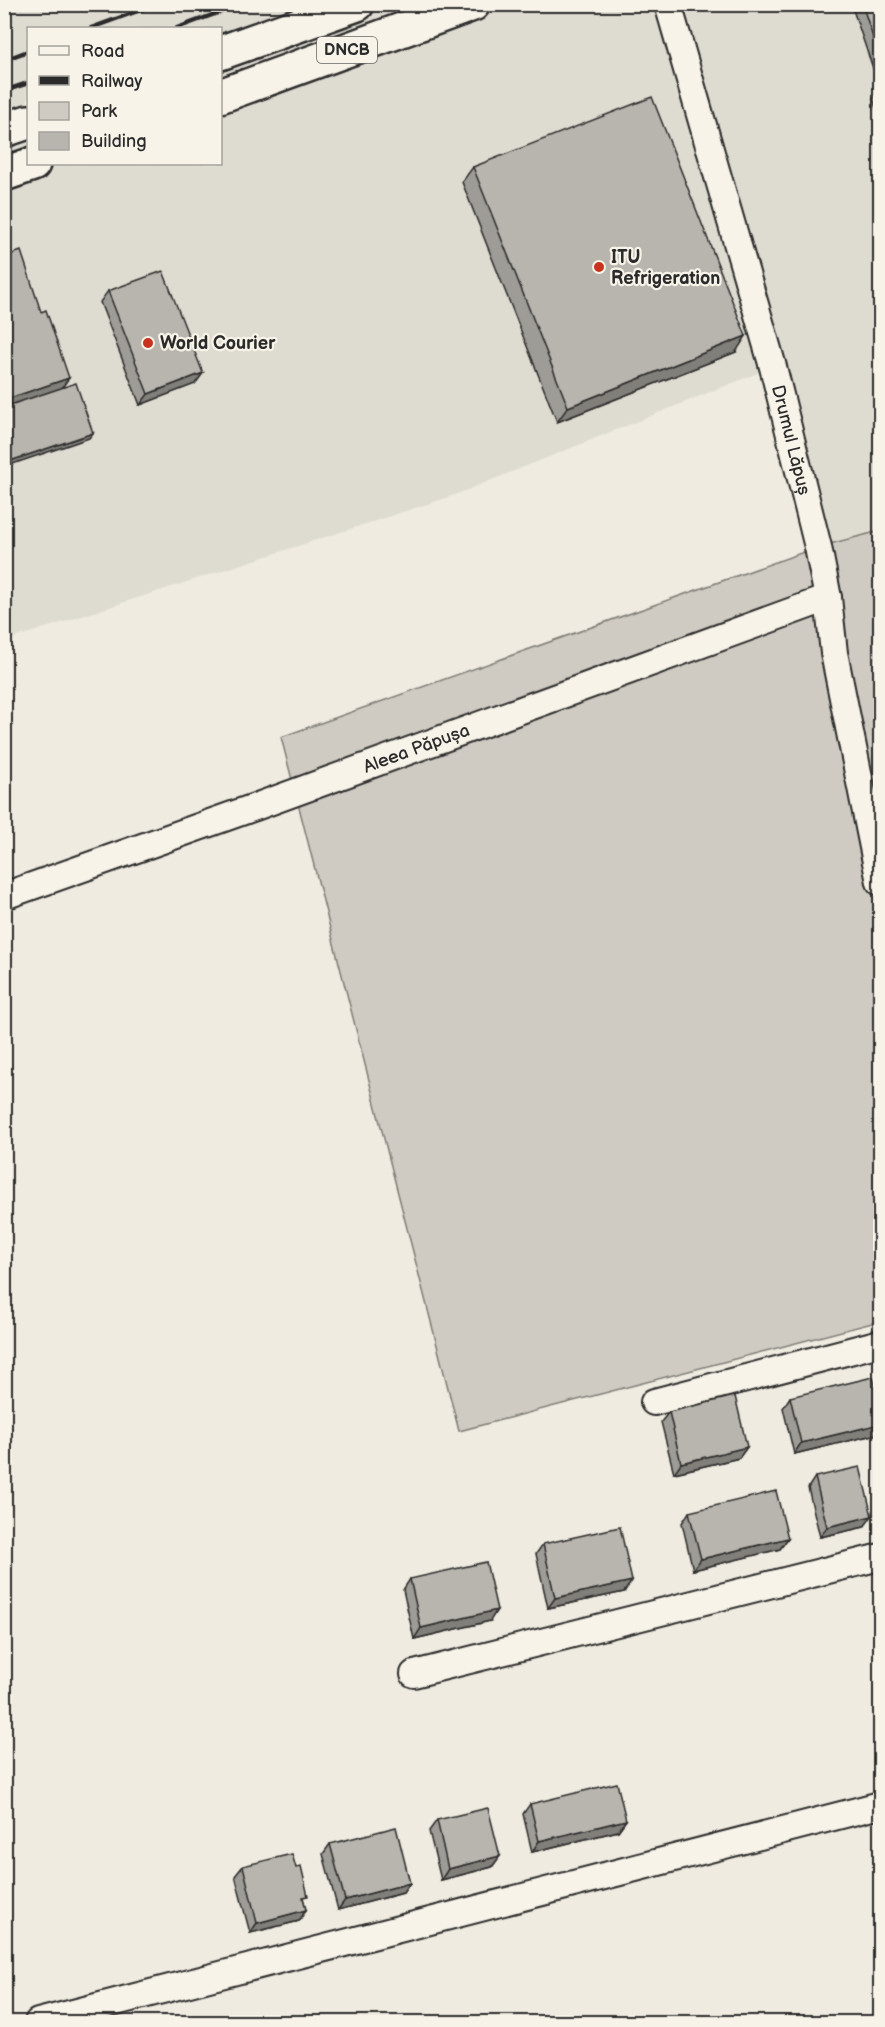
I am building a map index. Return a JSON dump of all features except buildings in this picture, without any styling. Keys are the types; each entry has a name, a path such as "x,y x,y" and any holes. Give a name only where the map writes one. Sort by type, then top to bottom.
{"main road":[{"name":"DNCB","path":"222,52 357,4"},
{"name":"DNCB","path":"222,95 473,4"},
{"path":"4,130 27,122"},
{"path":"4,174 30,165"}],"street":[{"name":"Drumul Lăpuș","path":"668,4 773,367 818,547 828,598 834,653 880,882"},
{"name":"Aleea Păpușa","path":"4,896 289,795 828,598"},
{"path":"654,1402 880,1343"},
{"path":"414,1674 880,1557"},
{"path":"38,2022 880,1805"}],"shaded area":[{"path":"4,5 880,5 880,531 818,547 772,367 452,496 5,641"}],"green space":[{"path":"880,531 880,1321 459,1431 281,737 818,547"}],"railway":[{"path":"94,27 157,4"},
{"path":"180,27 242,4"},
{"path":"4,60 27,51"},
{"path":"4,91 27,83"}],"place":[{"name":"ITU Refrigeration","path":"599,267"},
{"name":"World Courier","path":"148,343"}]}
